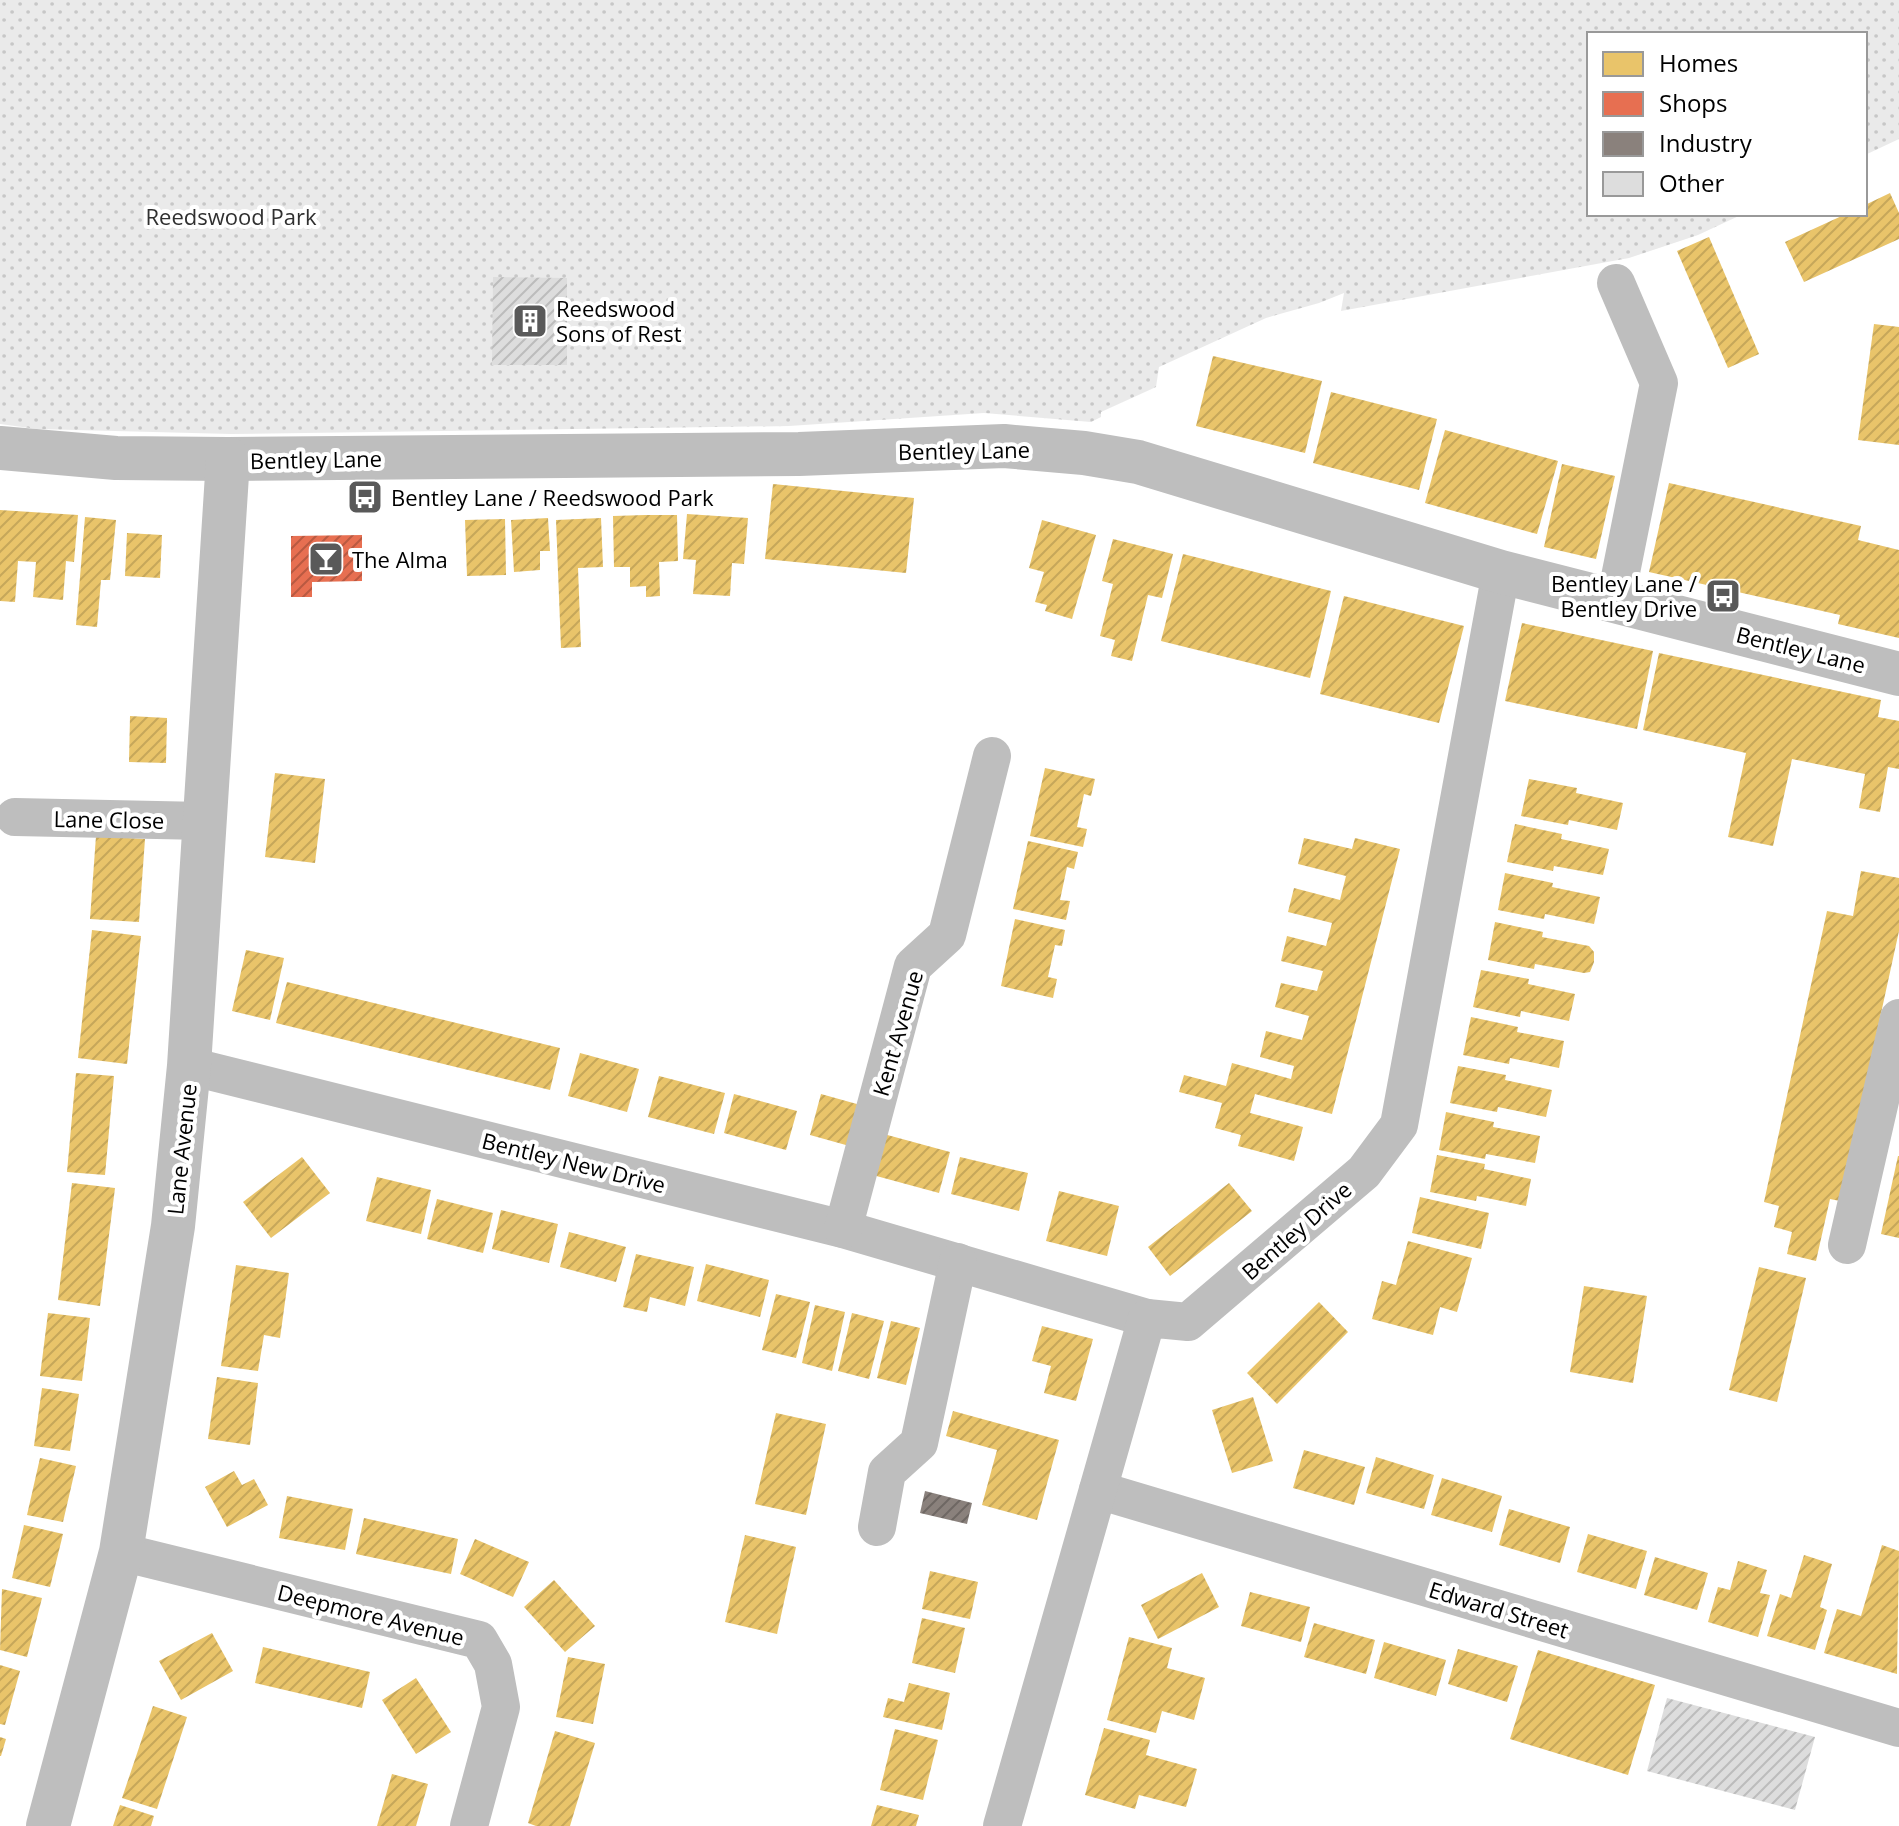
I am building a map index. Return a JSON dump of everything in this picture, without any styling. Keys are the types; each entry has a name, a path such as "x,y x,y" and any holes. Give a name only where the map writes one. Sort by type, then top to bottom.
{"street":[{"path":"1615,602 1659,383 1616,283"},
{"name":"Bentley Lane","path":"0,448 116,458 228,459 799,454 1004,446 1084,453 1138,462 1501,572 1899,674"},
{"name":"Lane Avenue","path":"48,1826 121,1552 173,1226 189,1066 228,459"},
{"name":"Bentley Drive","path":"1147,1318 1188,1322 1364,1172 1399,1125 1501,572"},
{"name":"Kent Avenue","path":"843,1229 913,966 947,935 992,756"},
{"name":"Lane Close","path":"15,817 204,821"},
{"path":"1847,1245 1899,1018"},
{"name":"Bentley New Drive","path":"189,1066 843,1229 1147,1318"},
{"path":"877,1527 887,1472 919,1443 958,1262"},
{"path":"1002,1826 1147,1318"},
{"name":"Edward Street","path":"1098,1490 1899,1728"},
{"name":"Deepmore Avenue","path":"121,1552 479,1640 493,1664 501,1707 469,1826"}],"green space":[{"name":"Reedswood Park","path":"0,0 1899,0 1899,139 1867,154 1867,32 1587,32 1587,216 1739,216 1698,235 1629,258 1341,311 1344,293 1266,318 1159,367 1156,387 1101,412 1101,417 1091,422 984,413 789,426 231,434 37,429 0,424"}],"building: Homes":[{"path":"1890,193 1899,213 1899,239 1804,282 1785,242 1842,216 1867,216 1867,204"},
{"path":"1709,237 1759,354 1728,368 1677,251"},
{"path":"1874,324 1899,327 1899,445 1858,440"},
{"path":"1213,356 1322,381 1305,453 1196,426"},
{"path":"1331,392 1437,419 1419,490 1313,463"},
{"path":"1445,430 1558,461 1537,534 1425,503"},
{"path":"1562,464 1615,476 1596,559 1544,547"},
{"path":"1669,483 1861,526 1858,540 1899,550 1899,638 1838,624 1840,615 1649,572"},
{"path":"773,484 914,498 906,573 765,559"},
{"path":"0,510 78,515 74,562 66,561 63,600 33,597 36,562 18,561 15,602 0,601"},
{"path":"687,514 748,518 744,564 732,563 730,596 693,594 696,560 683,559"},
{"path":"677,515 678,561 659,562 660,596 646,597 646,586 630,587 630,567 614,567 613,516"},
{"path":"85,517 116,520 110,580 101,580 97,627 76,625"},
{"path":"548,518 550,551 540,551 540,570 514,572 511,520"},
{"path":"601,518 603,567 578,568 581,647 561,648 556,520"},
{"path":"505,519 506,575 467,576 465,520"},
{"path":"1042,520 1096,535 1072,619 1045,611 1047,605 1035,602 1044,572 1029,568"},
{"path":"127,533 162,535 160,578 125,576"},
{"path":"1113,539 1173,554 1162,598 1148,595 1132,661 1111,656 1115,640 1100,636 1113,584 1102,581"},
{"path":"1183,554 1331,591 1310,678 1161,641"},
{"path":"1344,596 1464,626 1439,723 1320,694"},
{"path":"1522,623 1653,651 1637,729 1505,701"},
{"path":"1659,653 1881,700 1878,717 1899,721 1899,769 1888,767 1880,812 1859,808 1865,774 1792,759 1773,846 1728,837 1746,753 1643,730"},
{"path":"130,716 167,718 166,763 129,762"},
{"path":"1045,768 1095,779 1091,796 1084,794 1077,827 1087,829 1083,847 1030,836"},
{"path":"275,773 325,779 315,863 265,857"},
{"path":"1529,779 1577,788 1576,793 1623,803 1617,830 1569,820 1568,825 1521,816"},
{"path":"1515,824 1562,834 1561,839 1609,849 1603,875 1554,866 1553,871 1507,862"},
{"path":"96,836 145,839 139,922 90,919"},
{"path":"1304,838 1352,849 1355,838 1400,849 1332,1114 1255,1094 1250,1113 1303,1127 1294,1161 1238,1146 1241,1135 1215,1128 1222,1103 1179,1092 1184,1075 1226,1086 1232,1063 1291,1079 1294,1066 1260,1057 1266,1031 1302,1040 1309,1016 1275,1007 1281,983 1317,991 1323,971 1281,961 1287,936 1326,946 1332,923 1288,912 1294,888 1340,900 1346,876 1298,864"},
{"path":"1028,841 1078,852 1074,869 1067,867 1060,900 1070,901 1066,920 1013,909"},
{"path":"1861,871 1899,878 1899,931 1840,1201 1830,1199 1816,1261 1787,1254 1792,1232 1774,1227 1779,1206 1764,1202 1827,911 1853,916"},
{"path":"1505,873 1600,897 1594,924 1545,914 1544,919 1498,910"},
{"path":"1015,919 1065,930 1062,946 1055,945 1048,977 1057,979 1053,998 1001,986"},
{"path":"1495,922 1543,932 1542,937 1589,946 1594,952 1590,972 1535,964 1534,969 1488,960"},
{"path":"92,930 141,936 127,1064 78,1058"},
{"path":"246,950 284,958 270,1020 232,1011"},
{"path":"1481,970 1529,979 1528,984 1575,994 1569,1021 1521,1011 1520,1017 1473,1007"},
{"path":"287,982 560,1048 550,1090 276,1023"},
{"path":"1471,1017 1518,1027 1517,1032 1564,1041 1559,1068 1510,1058 1509,1064 1463,1055"},
{"path":"580,1053 639,1069 627,1112 568,1096"},
{"path":"1458,1066 1506,1075 1505,1080 1552,1090 1546,1117 1498,1107 1497,1112 1450,1103"},
{"path":"76,1073 114,1076 105,1175 67,1172"},
{"path":"659,1076 725,1093 714,1134 648,1117"},
{"path":"734,1094 797,1111 786,1150 724,1133"},
{"path":"821,1094 864,1106 853,1147 810,1135"},
{"path":"1446,1112 1494,1122 1493,1127 1540,1136 1535,1163 1486,1154 1485,1159 1439,1150"},
{"path":"880,1133 950,1152 939,1193 869,1174"},
{"path":"1437,1155 1485,1164 1484,1169 1531,1179 1526,1206 1477,1196 1476,1201 1430,1192"},
{"path":"1899,1156 1899,1238 1881,1234"},
{"path":"302,1157 330,1193 271,1238 243,1202"},
{"path":"960,1157 1028,1173 1019,1211 951,1194"},
{"path":"377,1177 431,1190 421,1234 366,1221"},
{"path":"72,1183 115,1188 100,1306 58,1300"},
{"path":"1229,1183 1252,1211 1170,1276 1148,1247"},
{"path":"1059,1191 1119,1206 1107,1256 1046,1241"},
{"path":"1420,1197 1489,1213 1481,1249 1412,1233"},
{"path":"437,1199 493,1213 483,1253 427,1239"},
{"path":"501,1210 558,1224 549,1263 492,1249"},
{"path":"569,1232 626,1247 616,1282 560,1267"},
{"path":"1408,1241 1472,1258 1457,1312 1440,1307 1433,1335 1372,1319 1382,1281 1396,1285"},
{"path":"636,1254 694,1267 685,1306 650,1297 647,1312 623,1307"},
{"path":"706,1264 769,1280 760,1317 697,1301"},
{"path":"236,1265 289,1273 280,1338 264,1335 258,1371 221,1366"},
{"path":"1759,1267 1806,1278 1777,1402 1729,1390"},
{"path":"1584,1286 1647,1296 1633,1383 1570,1372"},
{"path":"776,1294 810,1302 796,1358 762,1350"},
{"path":"1319,1302 1348,1332 1277,1404 1247,1373"},
{"path":"815,1305 845,1312 832,1371 802,1363"},
{"path":"48,1313 90,1318 82,1381 40,1376"},
{"path":"852,1313 884,1321 869,1379 838,1371"},
{"path":"891,1321 920,1328 906,1385 877,1378"},
{"path":"1042,1326 1093,1339 1076,1401 1044,1393 1051,1366 1032,1361"},
{"path":"217,1377 258,1383 250,1445 208,1439"},
{"path":"42,1388 79,1394 70,1451 34,1446"},
{"path":"1253,1397 1273,1461 1232,1473 1212,1410"},
{"path":"953,1411 1059,1440 1037,1520 982,1505 997,1450 946,1436"},
{"path":"776,1413 826,1424 806,1515 755,1504"},
{"path":"1304,1450 1365,1467 1354,1505 1293,1488"},
{"path":"1376,1457 1434,1475 1424,1509 1366,1493"},
{"path":"40,1458 76,1466 63,1522 27,1515"},
{"path":"234,1471 242,1485 254,1479 268,1505 227,1527 205,1487"},
{"path":"1442,1478 1502,1496 1492,1532 1431,1515"},
{"path":"287,1496 353,1509 345,1550 279,1538"},
{"path":"1509,1509 1570,1527 1560,1563 1499,1545"},
{"path":"364,1518 458,1539 451,1574 356,1554"},
{"path":"24,1525 63,1534 50,1587 12,1578"},
{"path":"1588,1534 1647,1551 1636,1589 1577,1572"},
{"path":"745,1535 796,1547 777,1634 725,1622"},
{"path":"475,1539 529,1562 513,1597 460,1574"},
{"path":"1882,1545 1899,1551 1897,1674 1824,1653 1837,1609 1861,1616"},
{"path":"1804,1555 1832,1564 1820,1607 1827,1610 1815,1650 1767,1636 1780,1594 1791,1598"},
{"path":"1655,1557 1708,1573 1697,1610 1644,1595"},
{"path":"1738,1561 1767,1570 1760,1593 1770,1595 1758,1637 1708,1622 1718,1587 1730,1590"},
{"path":"930,1571 978,1582 970,1619 922,1609"},
{"path":"1202,1573 1219,1607 1158,1639 1141,1605"},
{"path":"554,1580 595,1626 565,1652 524,1607"},
{"path":"2,1589 42,1598 27,1657 0,1650"},
{"path":"1250,1592 1310,1607 1301,1642 1241,1626"},
{"path":"922,1618 965,1628 955,1673 912,1663"},
{"path":"1314,1623 1375,1640 1366,1674 1304,1657"},
{"path":"212,1633 233,1671 181,1700 159,1661"},
{"path":"1129,1637 1172,1648 1167,1668 1205,1678 1194,1720 1162,1711 1156,1733 1107,1720"},
{"path":"1384,1642 1446,1660 1436,1696 1374,1678"},
{"path":"263,1647 370,1672 362,1708 255,1683"},
{"path":"1458,1649 1518,1666 1507,1702 1448,1684"},
{"path":"1538,1650 1655,1685 1628,1775 1510,1739"},
{"path":"568,1657 605,1664 593,1724 556,1717"},
{"path":"0,1665 20,1671 5,1725 0,1724"},
{"path":"416,1678 451,1732 416,1754 382,1700"},
{"path":"909,1683 950,1693 942,1730 883,1717 888,1698 904,1702"},
{"path":"153,1706 187,1717 157,1809 122,1798"},
{"path":"1104,1728 1150,1740 1146,1755 1197,1769 1186,1807 1139,1795 1135,1809 1085,1795"},
{"path":"895,1729 938,1740 923,1800 880,1790"},
{"path":"555,1731 595,1743 570,1826 536,1826 528,1823"},
{"path":"0,1737 6,1739 1,1756 0,1756"},
{"path":"392,1774 428,1784 416,1826 377,1826"},
{"path":"120,1805 154,1816 151,1826 113,1826"},
{"path":"877,1805 919,1815 916,1826 871,1826"}],"building: Shops":[{"name":"The Alma","path":"362,535 362,581 312,582 312,597 291,597 291,536"}],"building: Industry":[{"path":"925,1491 972,1503 967,1524 920,1513"}],"building: Other":[{"name":"Reedswood Sons of Rest","path":"493,277 567,278 567,365 492,365"},
{"path":"1667,1698 1815,1737 1795,1810 1647,1771"}],"place":[{"name":"Reedswood Sons of Rest","path":"530,321"},
{"name":"Bentley Lane / Reedswood Park","path":"365,497"},
{"name":"The Alma","path":"326,559"},
{"name":"Bentley Lane / Bentley Drive","path":"1723,596"}]}
